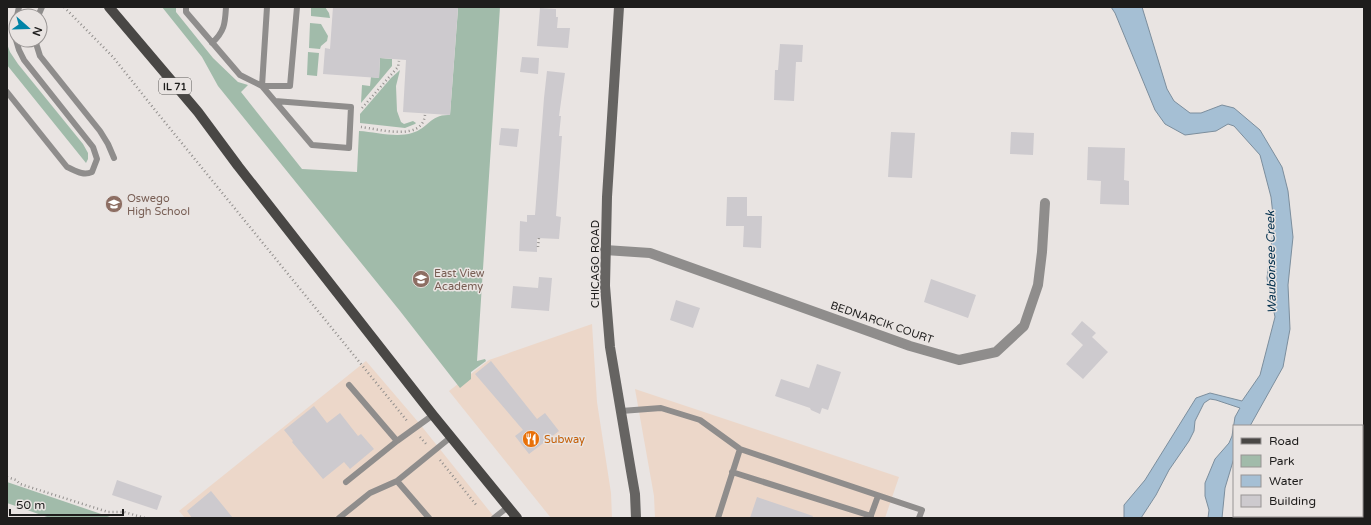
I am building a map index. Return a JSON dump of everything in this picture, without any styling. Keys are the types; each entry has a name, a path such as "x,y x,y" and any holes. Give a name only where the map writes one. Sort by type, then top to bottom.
{"main road":[{"name":"IL 71","path":"110,7 198,112 238,166 433,415 517,518"},
{"name":"CHICAGO ROAD","path":"619,7 607,197 605,286 610,347 635,494 636,518"}],"street":[{"name":"BEDNARCIK COURT","path":"605,250 650,253 910,346 959,360 996,352 1024,326 1038,285 1045,203"}],"lane":[{"path":"186,7 186,12 240,75 262,86 312,145 349,148 351,107 275,101"},
{"path":"212,43 224,29 226,7"},
{"path":"262,86 267,7"},
{"path":"262,86 290,86 297,7"},
{"path":"7,92 67,166 80,173 89,174 92,172 97,159 93,147 24,60 18,48"},
{"path":"38,48 40,56 100,131 114,158"},
{"path":"349,386 397,441"},
{"path":"621,412 661,408 700,420 740,449 922,510 919,518"},
{"path":"346,482 397,441 433,415"},
{"path":"339,518 370,493 397,481 452,437"},
{"path":"718,518 740,449"},
{"path":"732,472 871,517 878,496"},
{"path":"397,481 429,518"},
{"path":"494,518 508,507"}],"path":[{"path":"64,7 114,57 155,110 408,421"},
{"path":"362,108 398,67 399,61"},
{"path":"361,127 403,132 410,131 415,130 422,124 425,115"},
{"path":"538,247 539,237"},
{"path":"442,462 477,506"},
{"path":"7,477 16,480 20,484 108,512 124,512 145,518"}],"shaded area":[{"path":"592,324 597,402 611,493 612,518 551,518 449,391 489,360"},
{"path":"366,361 419,423 495,518 185,518 179,511"},
{"path":"635,389 899,477 885,518 655,518 654,496"}],"green space":[{"path":"162,7 176,7 176,12 213,58 238,82 248,85 241,92 302,169 357,172 359,131 393,135 412,133 418,131 438,117 450,115 458,9 446,7 500,7 477,361 485,359 486,361 471,372 471,379 460,388 400,311 218,86 202,57"},
{"path":"311,7 325,7 330,18 311,16"},
{"path":"310,23 321,24 328,36 327,41 321,46 320,49 309,48"},
{"path":"7,44 10,52 18,64 83,144 88,153 86,163 7,65"},
{"path":"308,52 319,53 317,76 307,75"},
{"path":"380,58 392,59 392,66 361,103 362,85 370,86 371,77 379,78"},
{"path":"400,70 396,86 397,111 401,122 404,124 413,121 416,123 405,128 360,123 360,114 391,78"},
{"path":"7,482 113,518 50,518 7,503"}],"water":[{"name":"Waubonsee Creek","path":"1111,7 1142,7 1167,89 1174,101 1190,113 1201,113 1222,105 1234,108 1260,130 1282,167 1288,191 1293,237 1288,285 1290,329 1283,367 1251,425 1234,425 1235,417 1240,408 1210,399 1204,403 1195,421 1194,431 1189,441 1169,470 1156,495 1141,518 1124,518 1124,505 1145,480 1196,398 1210,393 1242,401 1260,375 1275,317 1267,278 1274,224 1271,197 1260,155 1234,126 1228,124 1216,131 1185,135 1165,124 1155,110 1115,13"},
{"path":"1233,430 1233,461 1225,488 1222,518 1208,518 1209,510 1205,496 1205,483 1215,459 1229,443"}],"building":[{"path":"333,7 458,8 450,115 403,112 406,60 380,58 379,78 323,74 325,48 330,49"},
{"path":"540,8 556,9 556,17 558,17 557,28 570,28 568,48 537,46"},
{"path":"780,44 803,45 802,62 796,62 794,101 774,100 775,70 778,70"},
{"path":"522,57 539,58 538,74 520,72"},
{"path":"547,71 565,73 559,116 561,116 559,136 562,136 556,216 561,217 559,239 537,238 537,252 519,251 520,221 527,222 527,215 535,215"},
{"path":"501,128 519,129 517,147 499,145"},
{"path":"891,132 915,133 912,178 888,177"},
{"path":"1011,132 1034,133 1033,155 1010,154"},
{"path":"1088,147 1125,148 1124,180 1129,181 1129,205 1100,204 1101,181 1087,180"},
{"path":"727,197 747,197 747,216 762,216 761,248 743,247 744,226 726,226"},
{"path":"539,277 552,278 549,311 511,308 513,286 538,288"},
{"path":"931,279 976,295 968,318 924,302"},
{"path":"676,300 700,308 693,328 670,320"},
{"path":"1082,321 1096,333 1092,337 1108,352 1083,379 1066,364 1083,345 1071,334"},
{"path":"491,361 537,419 545,413 559,431 529,454 515,436 523,430 475,374"},
{"path":"817,364 841,372 828,410 822,408 820,414 811,410 810,408 775,396 781,379 809,388"},
{"path":"314,406 327,423 340,413 358,436 361,434 374,449 350,469 344,462 323,479 292,442 293,441 284,430"},
{"path":"117,480 162,496 157,510 112,495"},
{"path":"211,491 233,518 192,518 187,511"},
{"path":"757,497 813,516 812,518 750,518"}],"place":[{"name":"Oswego High School","path":"114,204"},
{"name":"East View Academy","path":"421,279"},
{"name":"Subway","path":"531,439"}]}
